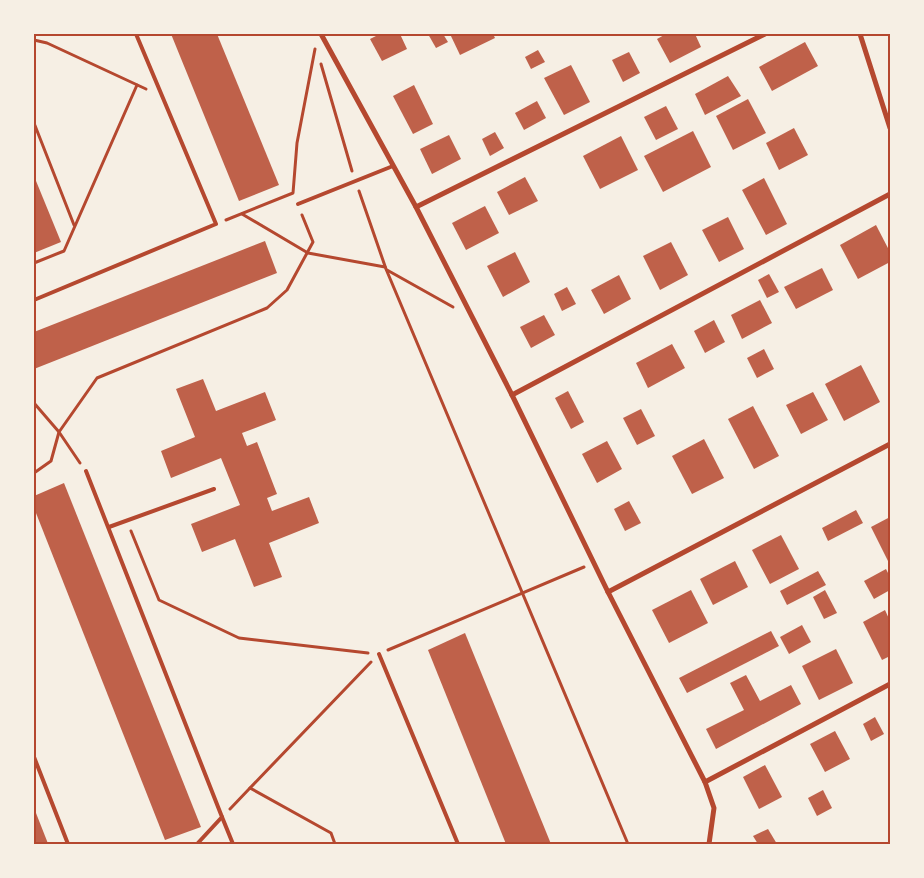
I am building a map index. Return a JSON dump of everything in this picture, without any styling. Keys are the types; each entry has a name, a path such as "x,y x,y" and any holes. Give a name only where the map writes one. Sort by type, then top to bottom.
{"street":[{"path":"321,34 416,207 512,395 608,592 704,782 714,808 709,844"},
{"path":"416,207 765,34"},
{"path":"860,34 890,128"},
{"path":"512,395 890,194"},
{"path":"608,592 890,444"},
{"path":"704,782 890,684"}],"lane":[{"path":"34,300 216,224 136,34"},
{"path":"298,204 393,166"},
{"path":"86,471 233,844"},
{"path":"109,527 214,489"},
{"path":"379,654 458,844"},
{"path":"34,757 68,844"},
{"path":"197,844 222,817"}],"path":[{"path":"34,40 46,43 162,97"},
{"path":"34,472 51,461 59,432 97,378 267,308 287,290 313,242 293,194 297,144 316,44 318,53"},
{"path":"321,62 355,181 386,268 628,844"},
{"path":"34,263 64,251 138,85"},
{"path":"34,123 74,226"},
{"path":"216,224 293,194"},
{"path":"242,213 308,253 386,268 473,319"},
{"path":"34,403 59,432 86,471"},
{"path":"126,520 159,600 239,638 379,654"},
{"path":"222,817 379,654 594,562"},
{"path":"250,788 331,833 335,844"}],"building":[{"path":"171,34 217,34 279,185 239,201"},
{"path":"380,34 400,34 407,49 382,61 370,39"},
{"path":"428,34 443,34 448,42 436,48"},
{"path":"450,34 493,34 495,38 460,55"},
{"path":"666,34 695,34 701,47 670,63 657,39"},
{"path":"805,42 818,66 772,91 759,67"},
{"path":"538,50 545,62 531,69 525,57"},
{"path":"629,52 640,73 623,82 612,60"},
{"path":"571,65 590,102 564,115 544,78"},
{"path":"728,76 741,96 705,115 695,94"},
{"path":"414,85 433,124 413,134 393,96"},
{"path":"748,99 766,133 733,150 716,116"},
{"path":"537,101 546,118 524,130 515,113"},
{"path":"666,106 678,129 656,140 644,117"},
{"path":"794,128 808,155 779,170 766,143"},
{"path":"693,131 711,167 663,192 644,156"},
{"path":"495,132 504,148 490,156 482,139"},
{"path":"449,135 461,159 432,174 420,149"},
{"path":"621,136 638,170 600,189 583,156"},
{"path":"34,176 61,242 34,253"},
{"path":"525,177 538,201 509,215 497,192"},
{"path":"764,178 787,224 766,235 742,190"},
{"path":"485,206 499,233 466,250 452,223"},
{"path":"728,217 744,249 719,262 702,230"},
{"path":"876,225 890,252 890,262 858,279 840,245"},
{"path":"265,241 277,273 34,369 34,332"},
{"path":"671,242 688,275 660,290 643,256"},
{"path":"515,252 530,282 503,297 487,266"},
{"path":"822,268 833,290 796,309 784,287"},
{"path":"769,274 779,292 767,298 758,280"},
{"path":"619,275 631,299 604,314 591,290"},
{"path":"567,287 576,304 562,311 554,294"},
{"path":"760,300 772,323 742,339 731,315"},
{"path":"544,315 555,335 531,348 520,327"},
{"path":"714,320 725,342 705,353 694,331"},
{"path":"672,344 685,368 648,388 636,363"},
{"path":"764,349 774,369 757,378 747,358"},
{"path":"861,365 880,402 844,421 825,384"},
{"path":"203,379 216,411 265,392 276,420 242,433 247,446 257,442 277,494 267,498 272,511 309,497 319,523 269,543 282,577 254,587 235,539 202,552 191,524 240,505 221,458 171,478 161,451 195,437 176,389"},
{"path":"568,391 584,422 571,429 555,398"},
{"path":"813,392 828,420 801,434 786,405"},
{"path":"753,406 779,456 754,469 728,419"},
{"path":"641,409 655,436 637,445 623,418"},
{"path":"704,439 724,478 692,494 672,456"},
{"path":"607,441 622,469 597,483 582,454"},
{"path":"64,483 201,827 165,840 34,508 34,496"},
{"path":"629,501 641,523 625,531 614,509"},
{"path":"856,510 863,523 828,541 822,528"},
{"path":"890,517 890,565 871,527"},
{"path":"781,535 799,569 770,584 752,550"},
{"path":"735,561 748,587 713,605 700,579"},
{"path":"886,569 890,577 890,590 874,599 864,581"},
{"path":"818,571 826,585 787,605 780,591"},
{"path":"691,590 708,623 669,643 652,610"},
{"path":"825,590 837,613 824,619 813,597"},
{"path":"885,610 890,621 890,656 882,660 863,622"},
{"path":"802,625 811,642 789,654 780,637"},
{"path":"771,631 779,646 687,693 679,678"},
{"path":"465,633 551,844 506,844 428,650"},
{"path":"836,649 853,683 819,700 802,666"},
{"path":"746,675 760,701 791,685 801,704 716,749 706,729 744,710 730,683"},
{"path":"875,717 884,734 871,741 863,724"},
{"path":"835,731 850,759 825,772 810,744"},
{"path":"765,765 782,797 759,809 743,777"},
{"path":"823,790 832,808 817,816 808,798"},
{"path":"34,808 47,841 48,844 34,844"},
{"path":"768,829 777,844 758,844 753,836"}]}
